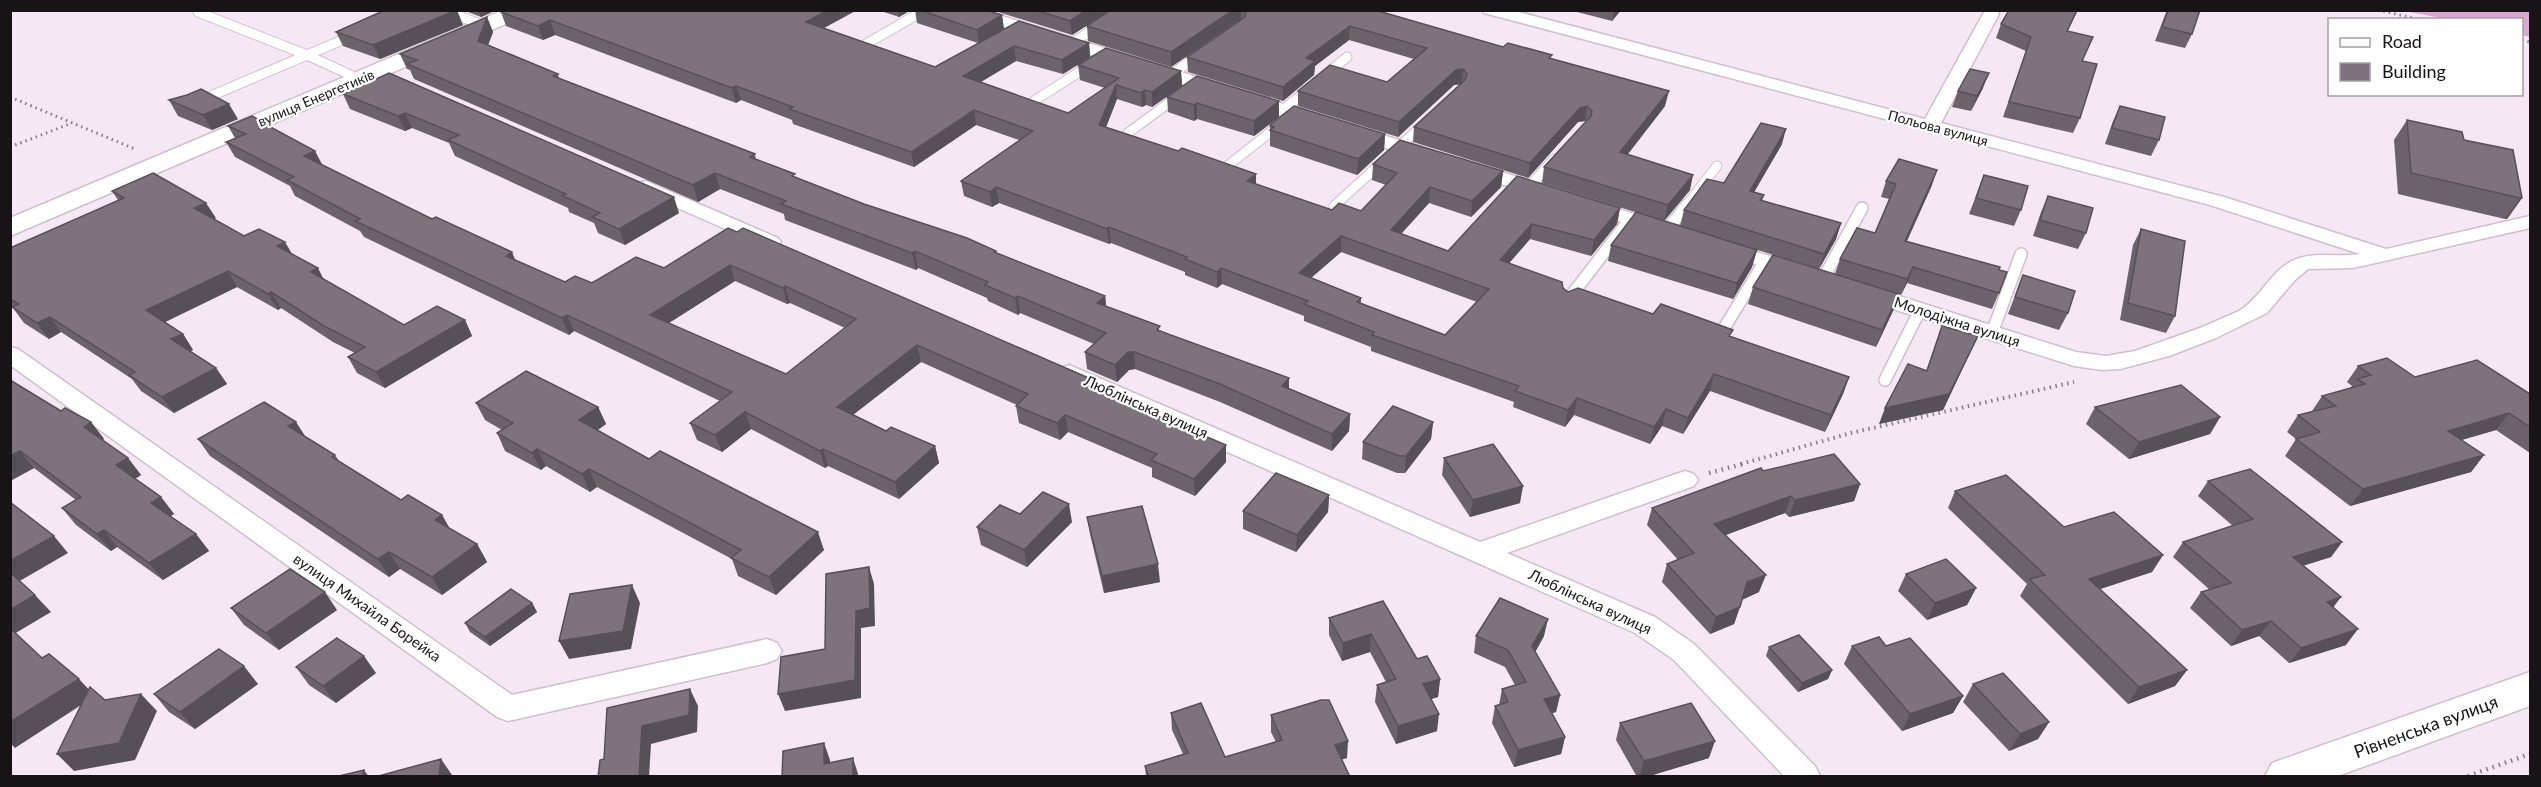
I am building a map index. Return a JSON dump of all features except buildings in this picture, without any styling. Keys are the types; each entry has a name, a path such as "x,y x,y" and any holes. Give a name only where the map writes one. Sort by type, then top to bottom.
{"main road":[{"name":"Рівненська вулиця","path":"2287,777 2530,689"}],"street":[{"name":"вулиця Енергетиків","path":"10,228 522,10"},
{"name":"Польова вулиця","path":"1490,10 2217,201 2343,240 2384,256"},
{"name":"Молодіжна вулиця","path":"974,12 1015,30 1071,44 1197,83 1448,161 1517,186 1568,199 2074,358 2107,363 2140,355 2222,328 2260,307 2271,297 2291,270 2302,264 2342,264 2384,256"},
{"path":"1929,126 1990,14"},
{"path":"369,75 405,83"},
{"path":"629,180 791,251"},
{"path":"2384,256 2530,222"},
{"name":"вулиця Михайла Борейка","path":"10,354 508,708 767,651"},
{"name":"Люблінська вулиця","path":"1051,365 1646,625 1684,652 1804,777"},
{"path":"1480,552 1685,480"}],"lane":[{"path":"444,10 485,26"},
{"path":"866,44 925,10"},
{"path":"1071,44 1122,10"},
{"path":"198,12 307,55 369,75"},
{"path":"193,104 359,33"},
{"path":"1171,75 1206,50"},
{"path":"1035,101 1106,55"},
{"path":"1226,167 1347,57"},
{"path":"1128,133 1197,83"},
{"path":"1334,206 1401,147 1434,114"},
{"path":"1517,186 1560,152"},
{"path":"1667,230 1717,166"},
{"path":"1822,279 1862,208"},
{"path":"1567,301 1630,219"},
{"path":"1992,333 2021,254"},
{"path":"1720,335 1765,261"},
{"path":"1885,380 1920,310"}],"path":[{"path":"2378,10 2413,18"},
{"path":"10,97 166,162"},
{"path":"10,147 73,123"},
{"path":"1685,480 1851,432 2079,380 2074,358"},
{"path":"2468,777 2530,754"}],"shaded area":[{"path":"2404,11 2530,11 2530,37 2523,35 2523,18 2442,18"}]}
